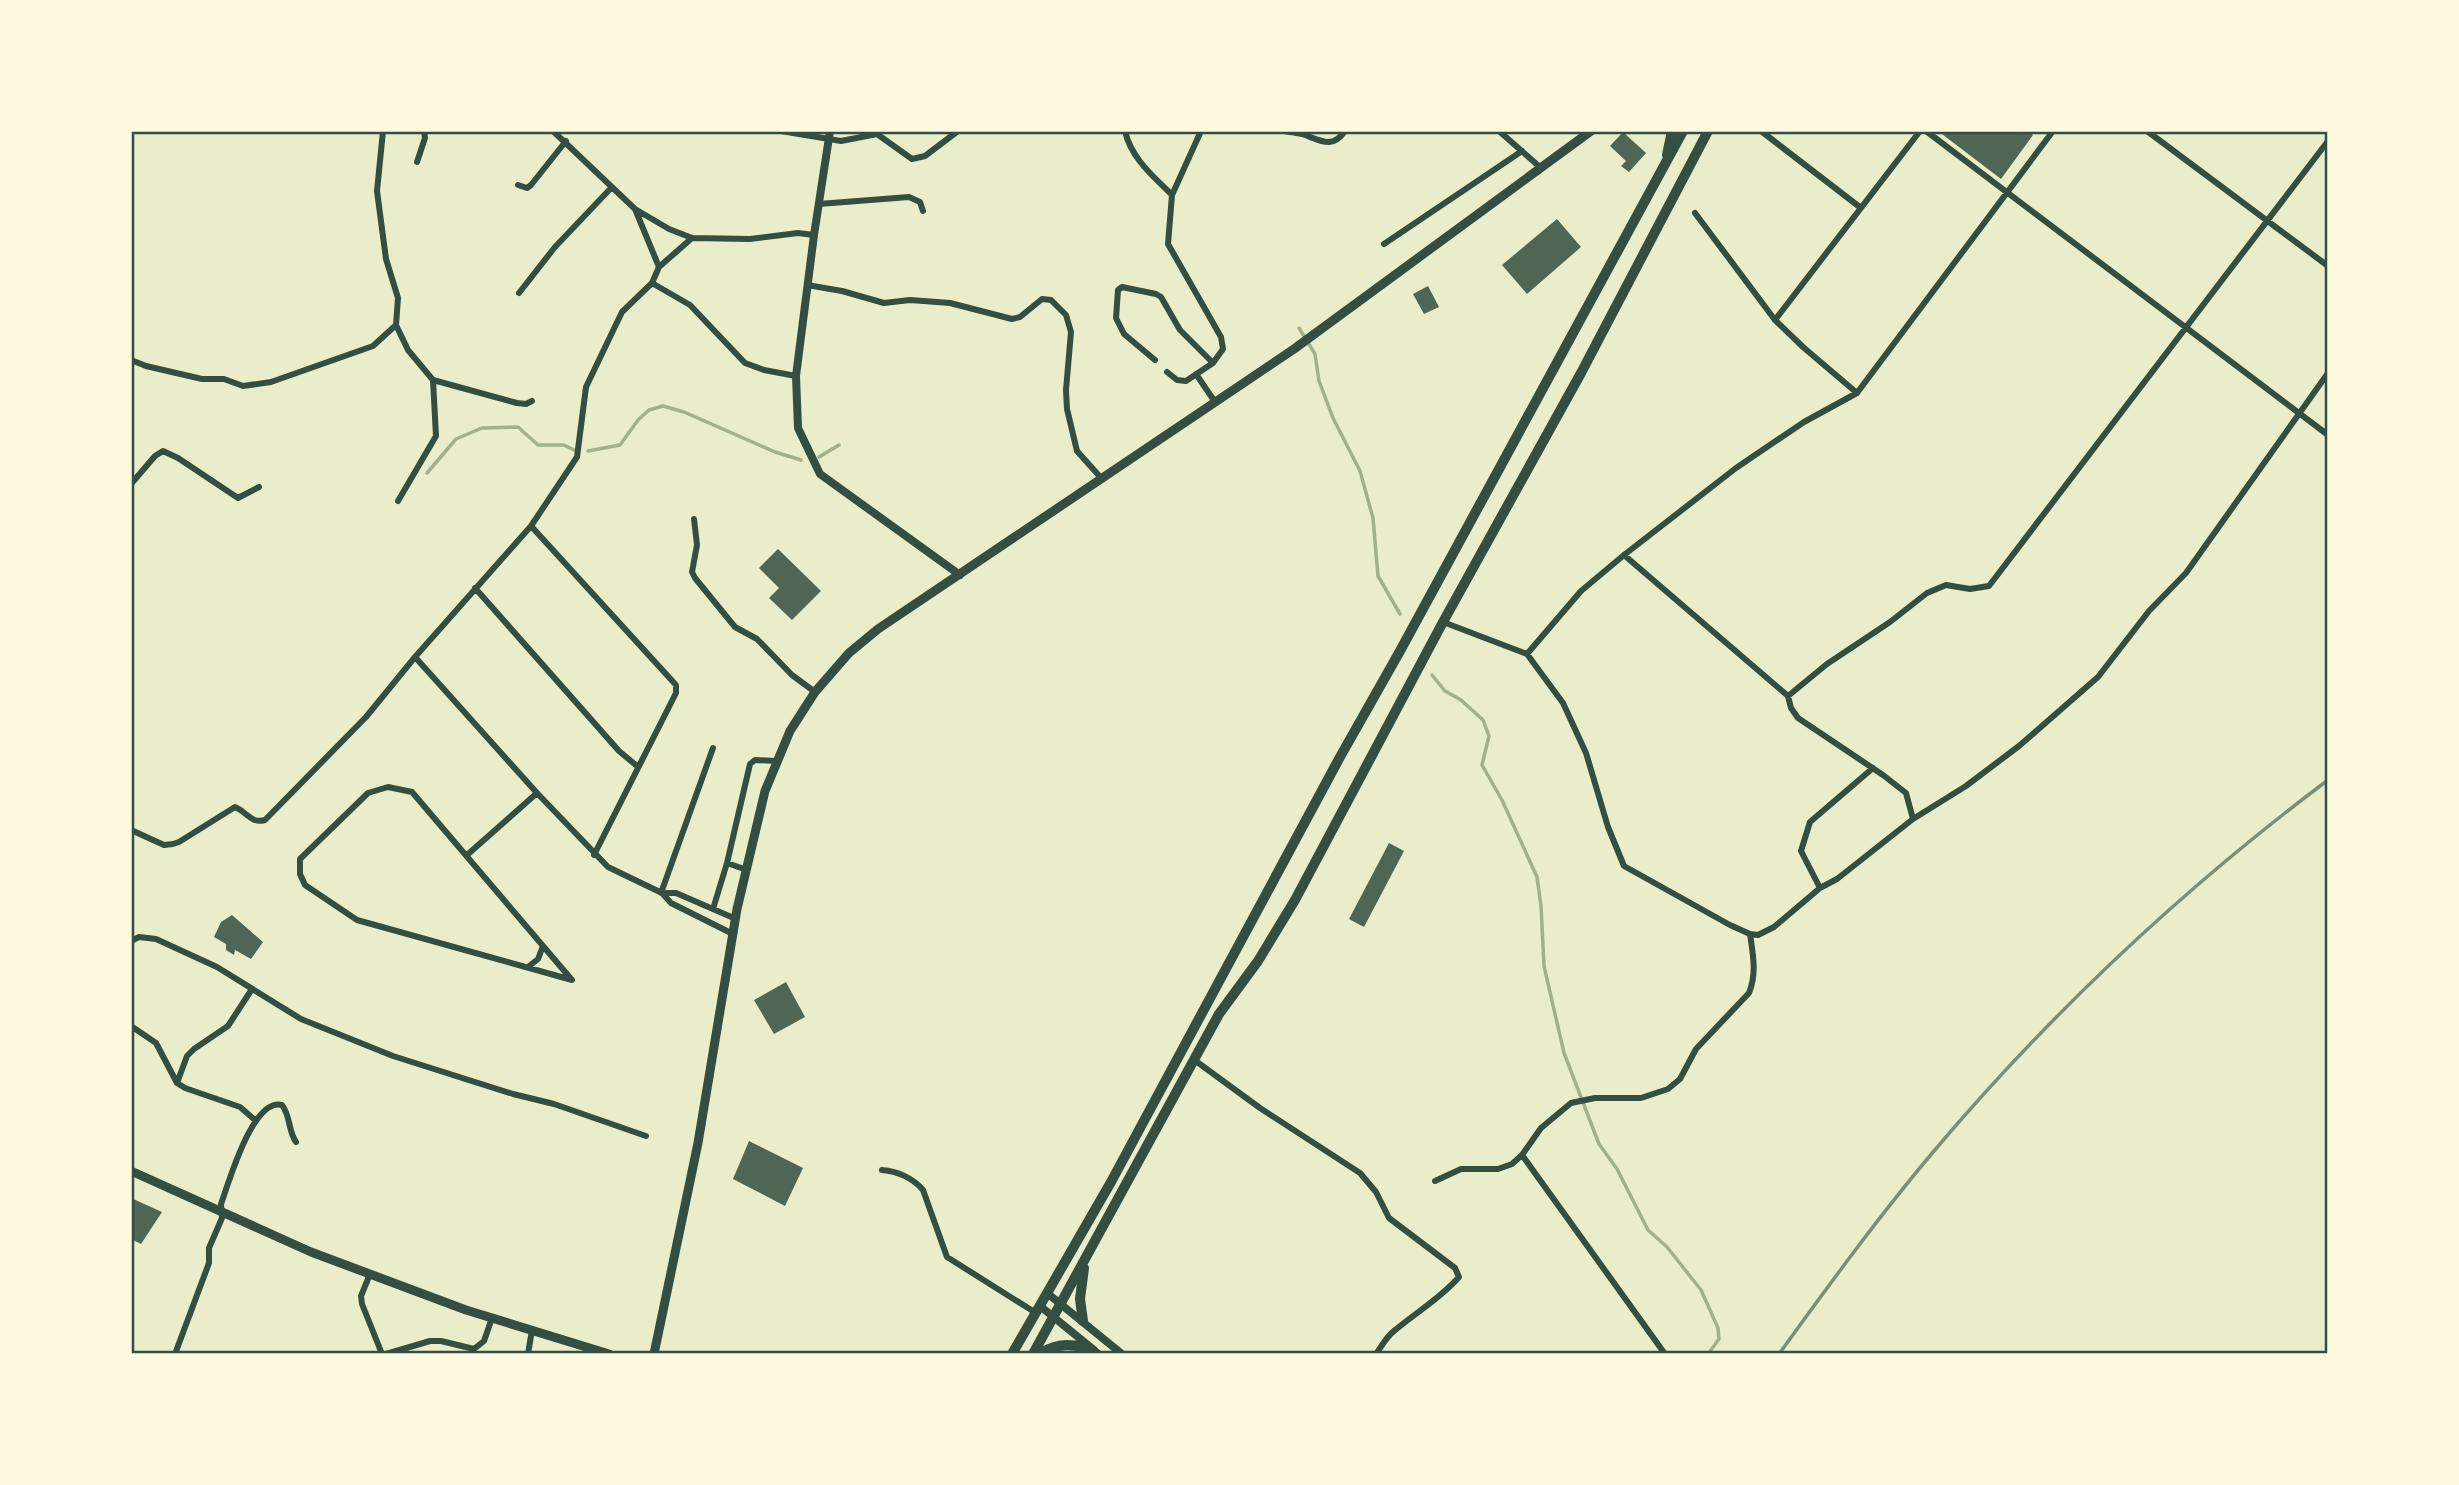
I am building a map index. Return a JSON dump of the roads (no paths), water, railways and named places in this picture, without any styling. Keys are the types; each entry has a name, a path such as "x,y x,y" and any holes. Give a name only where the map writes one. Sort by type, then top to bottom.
{"highway":[{"path":"1664,170 1672,131"},
{"path":"1012,1354 1111,1182 1683,131"},
{"path":"1036,1354 1053,1316 1193,1059 1219,1014 1258,961 1295,900 1443,622 1581,373 1708,131"},
{"path":"1083,1321 1080,1298 1088,1254"},
{"path":"1036,1354 1052,1346 1066,1344 1079,1345 1098,1354"}],"main road":[{"path":"654,1354 698,1143 733,934 765,791 790,732 816,692 849,653 871,634 1294,349 1591,131"},
{"path":"131,1171 311,1252 492,1318 609,1354"}],"street":[{"path":"383,131 376,191 386,259 398,298 396,325 408,350 433,380 435,390 436,436 398,501"},
{"path":"417,162 425,138 424,131"},
{"path":"553,131 635,209 669,229 692,238 750,239 798,233 814,234"},
{"path":"781,131 830,136 841,141 877,134 912,159 925,156 958,131"},
{"path":"1125,131 1139,162 1172,195"},
{"path":"1167,372 1177,380 1186,382 1213,363 1223,349 1221,337 1168,244 1172,195 1201,131"},
{"path":"1284,131 1302,134 1323,144 1335,142 1345,131"},
{"path":"1499,131 1542,168"},
{"path":"1761,131 1861,208"},
{"path":"1775,320 1920,131"},
{"path":"1926,131 2328,435"},
{"path":"1527,654 1581,592 1624,555 1736,468 1804,422 1857,393 2053,131"},
{"path":"2147,131 2328,266"},
{"path":"830,136 796,376 798,428 820,474 960,575"},
{"path":"518,185 527,188 531,185 566,141"},
{"path":"1788,696 1827,664 1891,622 1927,593 1946,585 1970,589 1989,586 2328,141"},
{"path":"1384,244 1522,151"},
{"path":"519,293 555,247 612,187"},
{"path":"819,204 909,197 920,202 923,211"},
{"path":"635,209 659,267"},
{"path":"1695,213 1775,320 1802,347 1857,393"},
{"path":"131,830 164,845 179,842 235,807 251,819 258,822 265,820 366,717 415,657 531,526 577,457 586,387 622,312 652,283 659,267 692,238"},
{"path":"652,283 690,305 746,363 764,370 796,376"},
{"path":"807,285 842,291 884,303 910,300 950,303 1012,319 1020,317 1042,299 1051,300 1066,315 1071,332 1066,390 1077,451 1102,479"},
{"path":"1155,360 1124,334 1116,318 1118,290 1122,287 1161,297 1180,330 1213,363"},
{"path":"131,359 146,366 202,379 224,379 243,386 271,382 373,346 396,325"},
{"path":"1443,622 1527,654 1563,703 1586,753 1608,827 1625,866 1750,934 1758,935 1774,927 1820,888 1913,819 1966,786 2019,746 2098,677 2149,611 2186,573 2328,373"},
{"path":"1196,374 1215,402"},
{"path":"433,380 517,403 526,404 532,401"},
{"path":"131,484 155,456 163,451 238,498 259,487"},
{"path":"694,519 696,545 692,572 695,578 735,626 757,639 792,675 816,692"},
{"path":"531,526 676,685 676,693 594,855"},
{"path":"1624,555 1788,696 1791,708 1798,718 1906,793 1913,819"},
{"path":"475,588 619,751 637,766"},
{"path":"415,657 594,855 608,867 661,893 671,903 733,934"},
{"path":"661,893 713,748"},
{"path":"713,909 727,863 750,764 755,760 776,761"},
{"path":"1820,888 1801,851 1810,822 1873,768"},
{"path":"388,787 412,792 467,855 572,980 357,920 305,885 300,874 300,859 368,793 388,787"},
{"path":"467,855 537,793"},
{"path":"727,863 747,870"},
{"path":"661,893 676,893 736,919"},
{"path":"1435,1181 1461,1169 1498,1169 1512,1164 1522,1155 1541,1128 1571,1103 1595,1098 1641,1098 1668,1090 1680,1079 1696,1049 1749,993 1755,968 1750,934"},
{"path":"131,942 139,937 156,939 217,967 300,1020 393,1056 513,1094 554,1104 646,1136"},
{"path":"528,967 538,959 543,946"},
{"path":"177,1083 187,1056 228,1026 252,989"},
{"path":"131,1026 156,1043 177,1083 240,1107 256,1120"},
{"path":"1193,1059 1259,1108 1360,1173 1376,1192 1389,1218 1455,1268 1459,1277 1453,1284 1394,1331 1376,1354"},
{"path":"175,1354 209,1263 209,1248 222,1218 221,1204 256,1120 268,1106 274,1103 282,1105 288,1112 292,1137 296,1142"},
{"path":"1522,1155 1665,1354"},
{"path":"882,1170 894,1171 923,1190 947,1257 1053,1316 1098,1354"},
{"path":"370,1274 361,1296 362,1304 384,1354 430,1341 442,1341 474,1349 484,1341 492,1318"},
{"path":"1047,1293 1122,1354"},
{"path":"528,1354 532,1331"}],"waterway":[{"path":"1299,328 1315,354 1319,381 1333,418 1360,471 1373,518 1378,576 1400,614"},
{"path":"588,451 620,445 649,410 663,406 801,460"},
{"path":"427,473 456,439 482,428 518,427 538,445 564,445 574,450"},
{"path":"819,457 839,445"},
{"path":"1432,675 1445,691 1461,700 1483,720 1489,736 1482,765 1502,800 1537,877 1544,966 1564,1053 1599,1144 1617,1169 1648,1230 1667,1247 1701,1290 1718,1328 1719,1339 1708,1354"}],"railway":[{"path":"1779,1354 1914,1176 2024,1050 2120,955 2171,909 2274,821 2328,780"}]}
